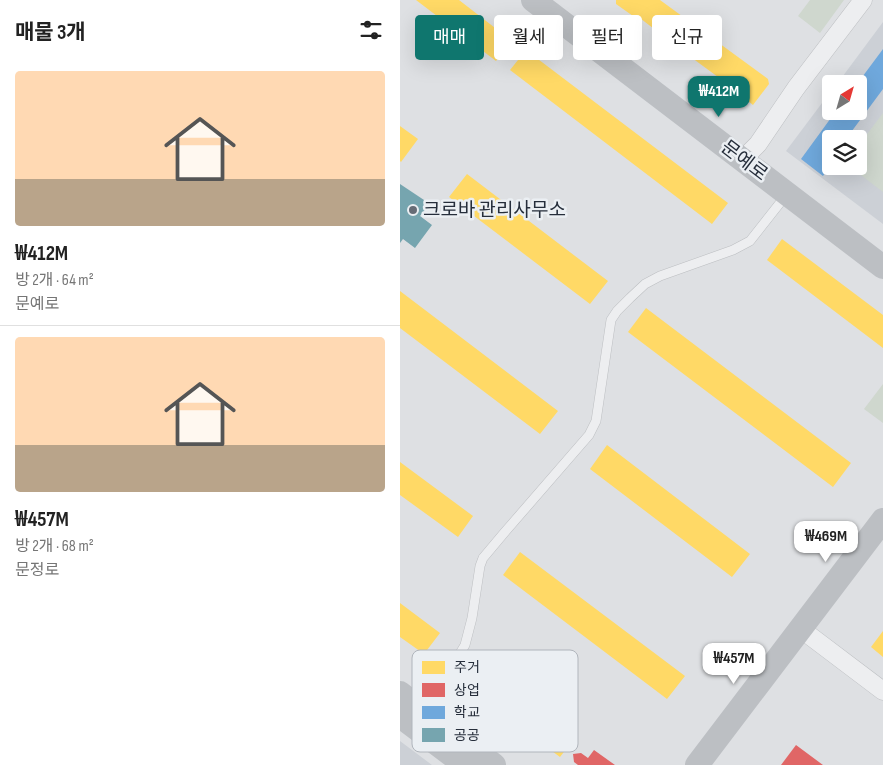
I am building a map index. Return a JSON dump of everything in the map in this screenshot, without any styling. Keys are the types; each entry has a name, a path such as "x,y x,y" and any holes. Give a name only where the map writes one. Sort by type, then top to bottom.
{"main road":[{"name":"문예로","path":"532,0 883,267"},
{"path":"697,765 883,520"},
{"path":"400,693 409,715"},
{"path":"450,752 465,765"},
{"path":"472,752 494,765"}],"street":[{"path":"742,160 758,144 796,88 863,0"},
{"path":"801,629 883,691"}],"lane":[{"path":"462,650 472,618 480,566 483,558 590,435 596,421 611,320 645,284 660,276 733,250 750,241 787,194"}],"shaded area":[{"path":"810,0 844,0 820,33 798,16"},
{"path":"883,22 883,224 786,151 822,103 822,120 868,120 868,75 844,75"},
{"path":"883,113 883,192 861,175 867,175 867,134"},
{"path":"883,384 883,423 864,409"},
{"path":"400,741 412,752 432,765 400,765"}],"building: 주거":[{"path":"416,0 459,0 478,15 436,15"},
{"path":"616,0 660,0 681,15 652,15 652,27 642,20 642,15 632,15 616,4"},
{"path":"484,19 494,27 494,59 484,52"},
{"path":"722,45 768,79 769,84 753,105 716,79 718,77 695,60 722,60"},
{"path":"518,60 539,60 728,203 712,224 510,70"},
{"path":"400,126 418,139 401,162 400,161"},
{"path":"467,174 608,281 590,304 449,197"},
{"path":"782,239 883,315 883,348 767,260"},
{"path":"400,291 558,411 540,434 400,328"},
{"path":"646,308 851,463 833,487 628,332"},
{"path":"607,445 750,554 732,577 590,469"},
{"path":"400,462 473,516 458,537 400,495"},
{"path":"520,552 685,676 667,699 503,575"},
{"path":"400,603 440,633 427,650 418,650 400,637"},
{"path":"883,631 883,657 871,647"},
{"path":"553,752 564,752 560,757"}],"building: 상업":[{"path":"796,745 823,765 781,765"},
{"path":"594,750 615,765 578,765 574,762 573,754 581,753 588,758"}],"building: 학교":[{"path":"883,49 883,89 868,109 868,75 864,75"},
{"path":"829,120 860,120 853,130 822,130"},
{"path":"822,130 823,176 801,159"}],"building: 공공":[{"name":"크로바 관리사무소","path":"400,184 430,204 420,216 432,225 415,248 403,239 400,243"}],"place":[{"name":"크로바 관리사무소","path":"413,210"}]}
